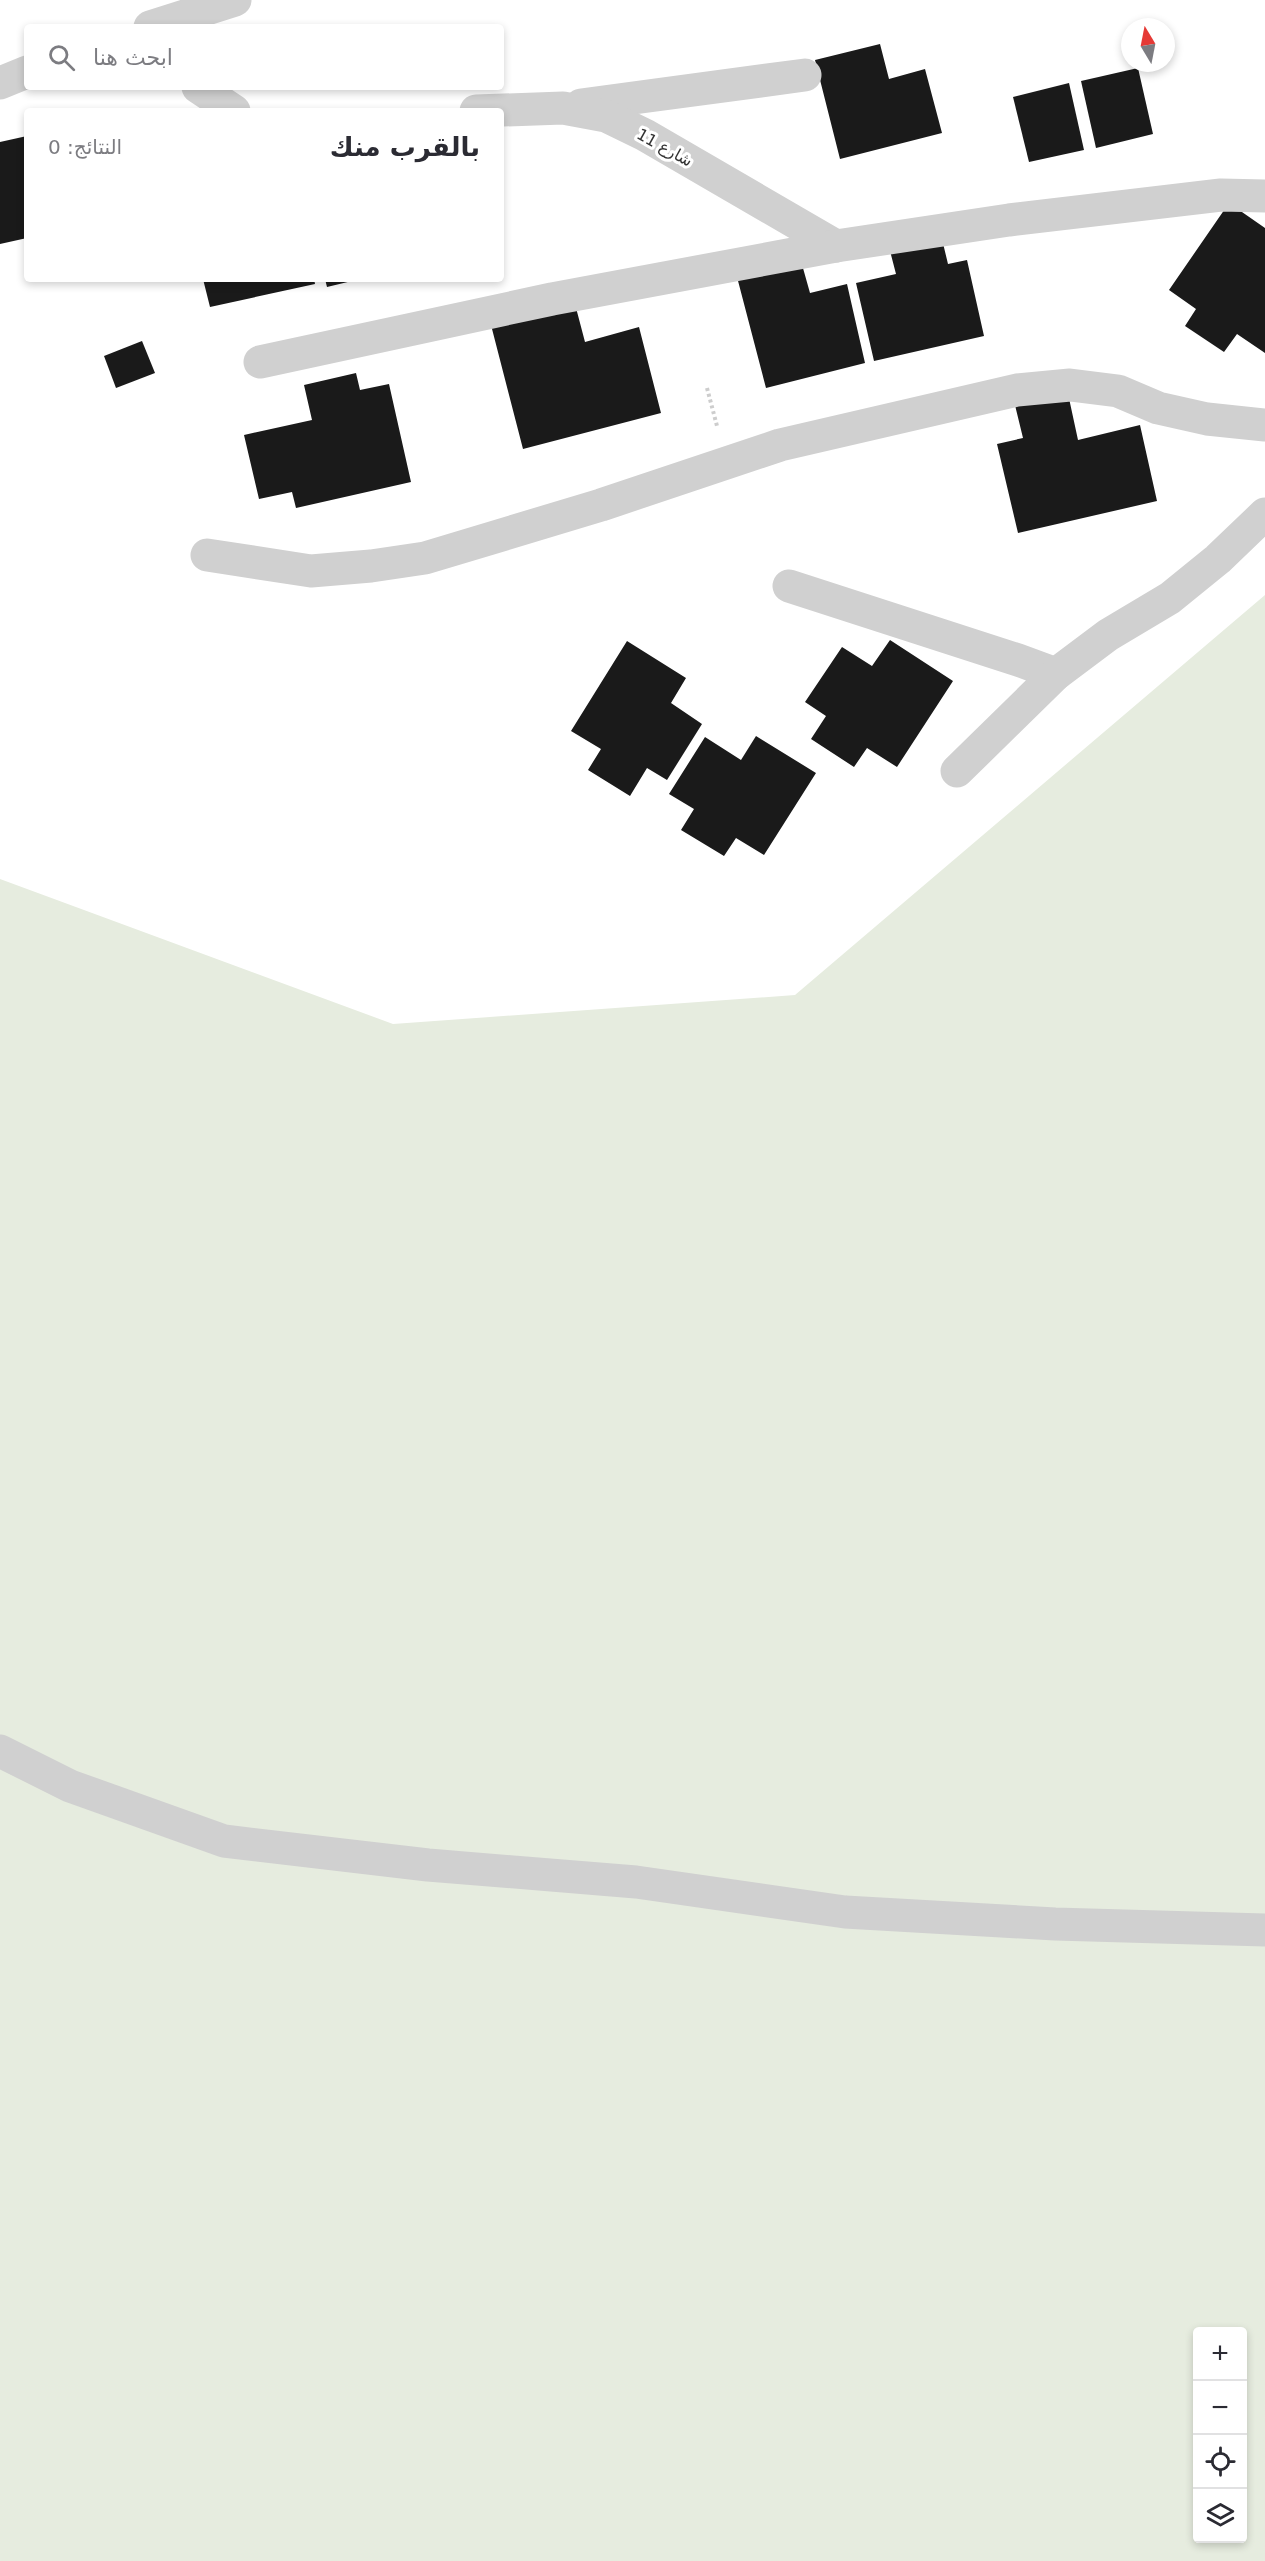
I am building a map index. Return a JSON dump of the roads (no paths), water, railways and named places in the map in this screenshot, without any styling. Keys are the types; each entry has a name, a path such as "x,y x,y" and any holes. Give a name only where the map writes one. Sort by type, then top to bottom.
{"street":[{"path":"159,24 235,0"},
{"path":"0,83 24,73"},
{"path":"563,108 805,75"},
{"path":"202,90 230,108"},
{"name":"شارع 11","path":"504,110 563,108 606,116 645,135 836,246"},
{"path":"260,362 552,299 836,246 1009,220 1186,199 1221,195 1265,196"},
{"path":"207,555 311,571 371,566 425,558 602,506 780,445 1017,390 1070,385 1118,391 1158,408 1207,419 1265,426"},
{"path":"957,771 1056,674 1108,635 1170,598 1218,559 1265,514"},
{"path":"789,586 1056,674"},
{"path":"0,1751 70,1786 224,1841 428,1865 636,1882 845,1912 1055,1924 1265,1930"}]}
